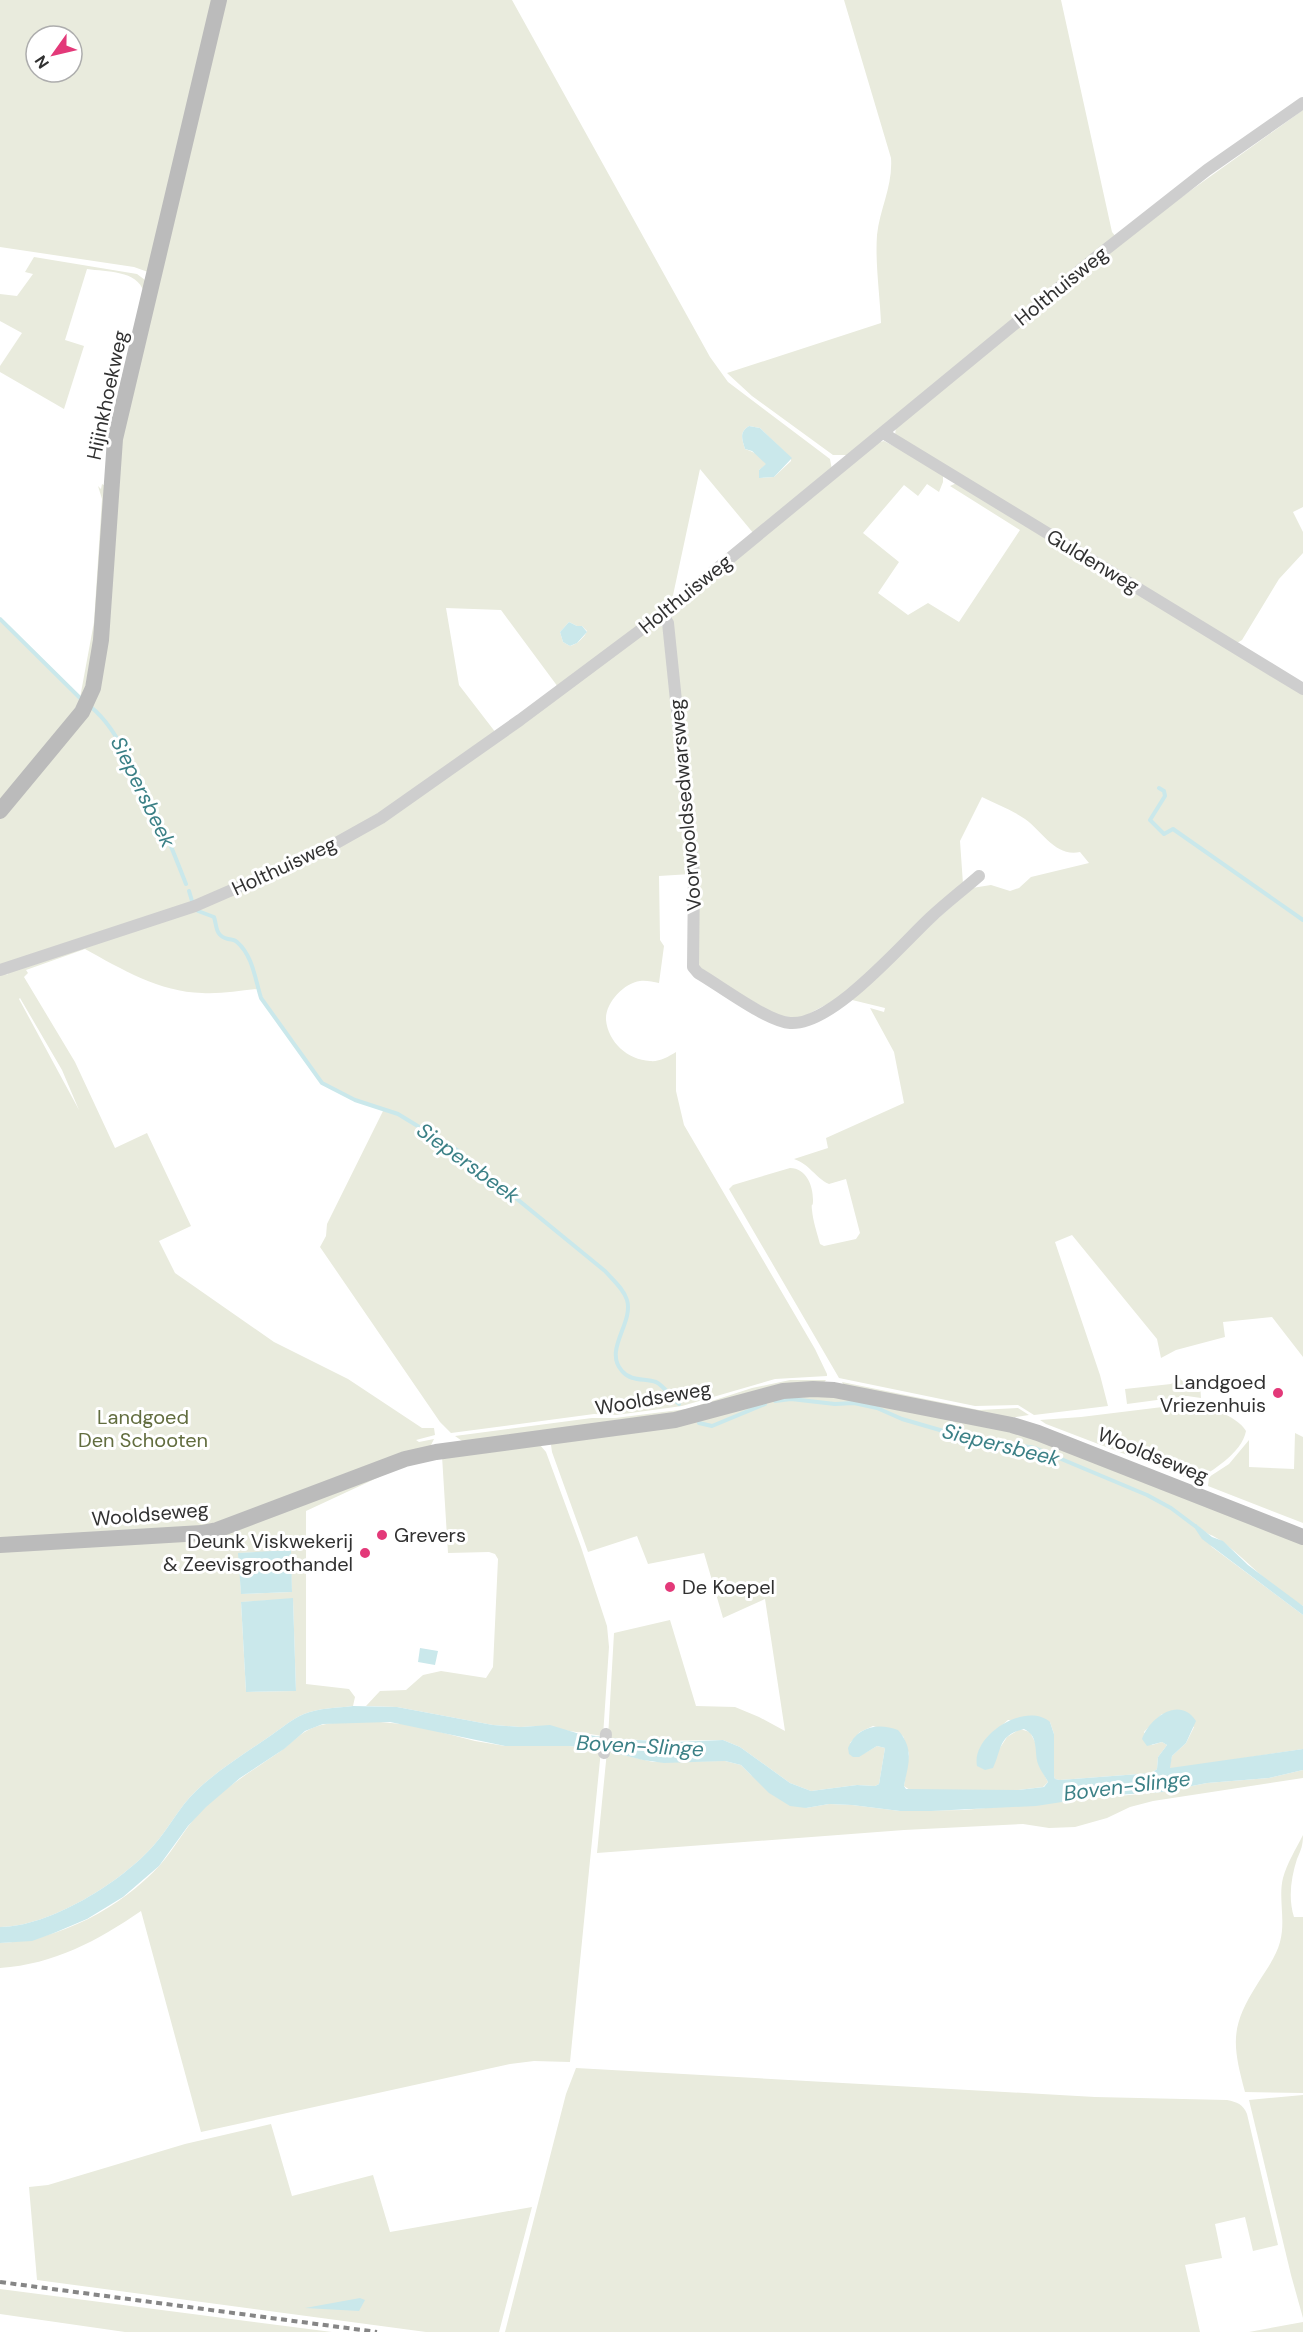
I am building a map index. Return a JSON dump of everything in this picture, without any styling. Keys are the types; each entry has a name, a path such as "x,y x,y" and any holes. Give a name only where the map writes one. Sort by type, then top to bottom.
{"main road":[{"name":"Hijinkhoekweg","path":"0,811 82,712 93,688 100,640 115,439 219,0"},
{"name":"Wooldseweg","path":"0,1545 202,1533 217,1530 405,1459 436,1452 675,1420 761,1395 813,1389 834,1390 1038,1432 1303,1537"}],"street":[{"name":"Holthuisweg","path":"0,970 195,906 272,874 381,818 520,720 662,614 1095,258 1197,177 1303,103"},
{"name":"Guldenweg","path":"883,433 1303,689"},
{"name":"Voorwooldsedwarsweg","path":"662,614 668,623 686,780 694,875 693,967 698,973 773,1018 789,1023 805,1021 825,1012 850,995 933,915 979,876"},
{"path":"604,1753 606,1734"}],"green space":[{"path":"0,0 215,0 148,272 134,267 0,247"},
{"name":"Landgoed Den Schooten","path":"223,0 512,0 710,357 728,382 830,459 832,470 754,534 700,469 672,600 558,687 501,610 446,608 459,685 496,733 379,816 271,871 196,901 2,966 7,975 9,971 168,918 285,872 341,845 443,779 657,622 664,628 691,874 659,876 660,940 664,946 659,983 640,981 622,990 612,1001 606,1020 615,1042 634,1057 657,1061 676,1052 676,1091 684,1125 815,1349 827,1376 775,1379 682,1406 616,1415 594,1414 451,1433 440,1422 320,1247 326,1236 327,1224 384,1109 354,1099 323,1083 306,1063 257,989 209,993 171,989 141,978 85,949 26,970 28,973 24,977 75,1062 115,1148 147,1133 191,1226 159,1241 175,1273 274,1342 348,1379 422,1428 434,1428 435,1435 416,1440 419,1442 434,1439 429,1449 433,1452 306,1511 306,1684 349,1689 355,1697 353,1706 328,1708 300,1716 224,1768 190,1797 154,1845 140,1859 104,1887 62,1911 19,1925 0,1927 0,817 87,710 96,687 104,641 113,499 122,423","holes":["749,426 760,428 791,458 791,461 774,477 759,478 759,470 767,464 763,459 745,449 742,436","569,622 582,626 587,631 580,640 570,646 563,642 560,632","19,999 62,1070 79,1110","290,1551 292,1592 241,1594 239,1553","293,1599 296,1691 246,1692 241,1602"]},
{"path":"844,0 1061,0 1112,232 1116,237 850,455 833,455 752,396 727,373 881,323 877,235 890,178 891,158"},
{"path":"1303,110 1303,507 1293,512 1303,532 1303,553 1279,579 1242,640 1237,643 895,436 896,426 1155,216"},
{"path":"34,257 137,274 149,283 144,292 135,280 128,276 87,269 65,340 84,346 64,409 0,372 0,366 22,333 0,321 0,294 17,296 33,274 25,272"},
{"path":"884,441 943,472 943,482 939,492 927,484 918,496 904,485 863,533 899,562 878,593 908,615 928,603 959,622 1020,530 950,486 959,482 1303,693 1303,1357 1272,1317 1223,1322 1225,1337 1176,1350 1161,1358 1157,1339 1072,1235 1055,1242 1100,1375 1108,1406 1034,1415 1018,1405 975,1406 839,1378 729,1189 733,1185 790,1168 796,1169 804,1174 810,1183 815,1227 820,1244 824,1246 856,1239 860,1233 846,1179 829,1184 805,1164 794,1159 828,1148 826,1138 904,1103 894,1052 870,1008 884,1012 885,1008 848,999 972,888 991,885 1010,891 1019,888 1031,877 1089,863 1080,852 1063,851 1025,819 982,797 960,841 963,884 846,994 801,1018 778,1016 698,969 671,612 876,443"},
{"path":"102,484 107,487 99,612 83,700 0,805 0,619 80,698 94,622 102,499 98,486 101,489"},
{"path":"1179,1378 1186,1384 1200,1383 1201,1398 1187,1396 1127,1404 1125,1389 1171,1384"},
{"path":"790,1380 826,1380 822,1385 697,1411 465,1443 455,1436 592,1418 615,1418 687,1409 752,1388"},
{"path":"842,1382 979,1410 1018,1408 1029,1415 1004,1419 844,1386"},
{"path":"814,1393 1016,1431 1303,1542 1303,1606 1271,1584 1223,1542 1196,1524 1212,1547 1303,1615 1303,1749 1173,1769 1169,1768 1172,1756 1186,1743 1194,1727 1162,1714 1144,1732 1152,1745 1162,1742 1167,1745 1158,1757 1157,1769 1152,1773 1060,1780 1055,1779 1054,1776 1054,1734 1050,1722 1008,1720 987,1738 978,1753 996,1754 1007,1737 1020,1729 1030,1732 1036,1744 1039,1765 1048,1782 1043,1787 1018,1790 910,1790 904,1786 909,1754 903,1736 873,1726 860,1732 850,1743 865,1753 877,1746 885,1748 879,1784 811,1791 790,1783 740,1747 723,1740 655,1741 608,1738 614,1633 670,1620 696,1706 735,1707 785,1731 765,1599 723,1618 704,1553 648,1564 637,1536 588,1552 552,1452 553,1441 767,1399"},
{"path":"1187,1404 1220,1412 1236,1420 1246,1431 1233,1454 1218,1467 1195,1481 1040,1420 1081,1417"},
{"path":"1295,1433 1303,1437 1303,1523 1208,1486 1209,1477 1229,1464 1249,1440 1249,1467 1294,1469"},
{"path":"540,1445 546,1452 607,1626 609,1647 603,1736 536,1726 493,1725 397,1707 366,1706 380,1691 406,1690 423,1675 441,1671 486,1678 493,1667 498,1559 495,1554 489,1552 448,1553 442,1456"},
{"path":"369,1721 413,1725 475,1741 505,1746 569,1746 601,1750 570,2062 534,2061 510,2064 201,2132 141,1911 75,1949 39,1962 0,1968 0,1943 22,1941 66,1929 108,1908 127,1895 160,1865 207,1805 305,1732 328,1724"},
{"path":"607,1751 653,1762 725,1761 741,1765 751,1775 806,1808 829,1804 900,1811 964,1810 1162,1792 1207,1783 1269,1778 1303,1770 1303,1778 1153,1801 1075,1827 1049,1828 1023,1824 904,1830 597,1853"},
{"path":"1303,1835 1302,1847 1293,1873 1291,1895 1294,1917 1303,1917 1303,2093 1245,2092 1236,2048 1238,2024 1249,1998 1278,1948 1282,1934 1283,1878"},
{"path":"576,2068 1095,2097 1231,2101 1242,2106 1247,2114 1278,2245 1253,2251 1245,2217 1215,2224 1222,2258 1185,2265 1200,2332 505,2332 566,2094"},
{"path":"1303,2095 1303,2318 1249,2100"},
{"path":"271,2124 292,2196 373,2175 390,2232 532,2207 499,2332 426,2332 37,2280 29,2187 48,2185 185,2144"},
{"path":"0,2289 332,2332 125,2332 0,2314"},
{"path":"1303,2322 1303,2332 1249,2332"}],"water":[{"path":"749,426 760,428 792,458 774,477 759,478 759,470 766,464 752,451 745,449 743,433"},
{"path":"569,622 582,626 587,632 577,643 570,646 563,642 560,632"},
{"path":"1192,1524 1196,1524 1212,1537 1223,1541 1248,1565 1303,1606 1303,1615 1202,1539"},
{"path":"291,1550 292,1592 241,1594 238,1553"},
{"path":"293,1598 296,1691 246,1692 241,1602"},
{"path":"420,1648 438,1651 435,1665 418,1662"},
{"name":"Boven-Slinge","path":"353,1706 397,1707 493,1725 521,1727 550,1725 580,1734 620,1739 673,1742 723,1740 740,1747 790,1783 811,1791 879,1784 885,1748 877,1746 859,1757 853,1757 849,1754 848,1748 856,1735 862,1731 883,1726 898,1730 907,1744 909,1757 904,1786 906,1789 1018,1790 1044,1787 1048,1782 1038,1764 1034,1740 1024,1729 1005,1739 993,1768 985,1770 977,1766 977,1755 991,1733 1014,1719 1027,1716 1039,1717 1050,1722 1054,1734 1054,1776 1055,1779 1060,1780 1152,1773 1157,1769 1158,1757 1167,1745 1162,1742 1147,1746 1142,1739 1158,1717 1174,1710 1189,1713 1196,1721 1186,1743 1172,1756 1170,1768 1303,1749 1303,1770 1269,1778 1207,1783 1162,1792 1101,1796 1036,1806 931,1811 900,1811 829,1804 806,1808 790,1806 769,1793 741,1765 725,1761 664,1763 569,1746 505,1746 390,1722 323,1724 305,1731 284,1749 240,1778 206,1807 188,1826 159,1866 123,1897 87,1919 54,1933 32,1941 0,1943 0,1927 19,1925 62,1911 104,1887 123,1873 154,1845 196,1791 224,1768 292,1721 316,1710"},
{"path":"360,2298 365,2300 359,2311 305,2308"}],"waterway":[{"name":"Siepersbeek","path":"0,619 80,698"},
{"name":"Siepersbeek","path":"91,707 113,732 130,760 160,821 186,884"},
{"path":"1159,788 1164,791 1165,796 1150,820 1164,834 1173,829 1303,920"},
{"name":"Siepersbeek","path":"189,891 192,901"},
{"name":"Siepersbeek","path":"198,911 214,917 221,936 235,940 247,954 261,998 322,1083 355,1100 398,1114 457,1150 605,1271 621,1288 627,1300 628,1309 617,1345 617,1363 630,1377 658,1383 679,1404"},
{"name":"Siepersbeek","path":"775,1401 791,1399 835,1404 854,1403 877,1408 902,1419 957,1435 1035,1448 1147,1495 1171,1508 1195,1526"},
{"name":"Siepersbeek","path":"699,1423 712,1426 765,1404"}],"railway":[{"path":"0,2282 377,2332"}],"place":[{"name":"Landgoed Vriezenhuis","path":"1278,1393"},
{"name":"Grevers","path":"382,1535"},
{"name":"Deunk Viskwekerij & Zeevisgroothandel","path":"365,1553"},
{"name":"De Koepel","path":"670,1587"}]}
